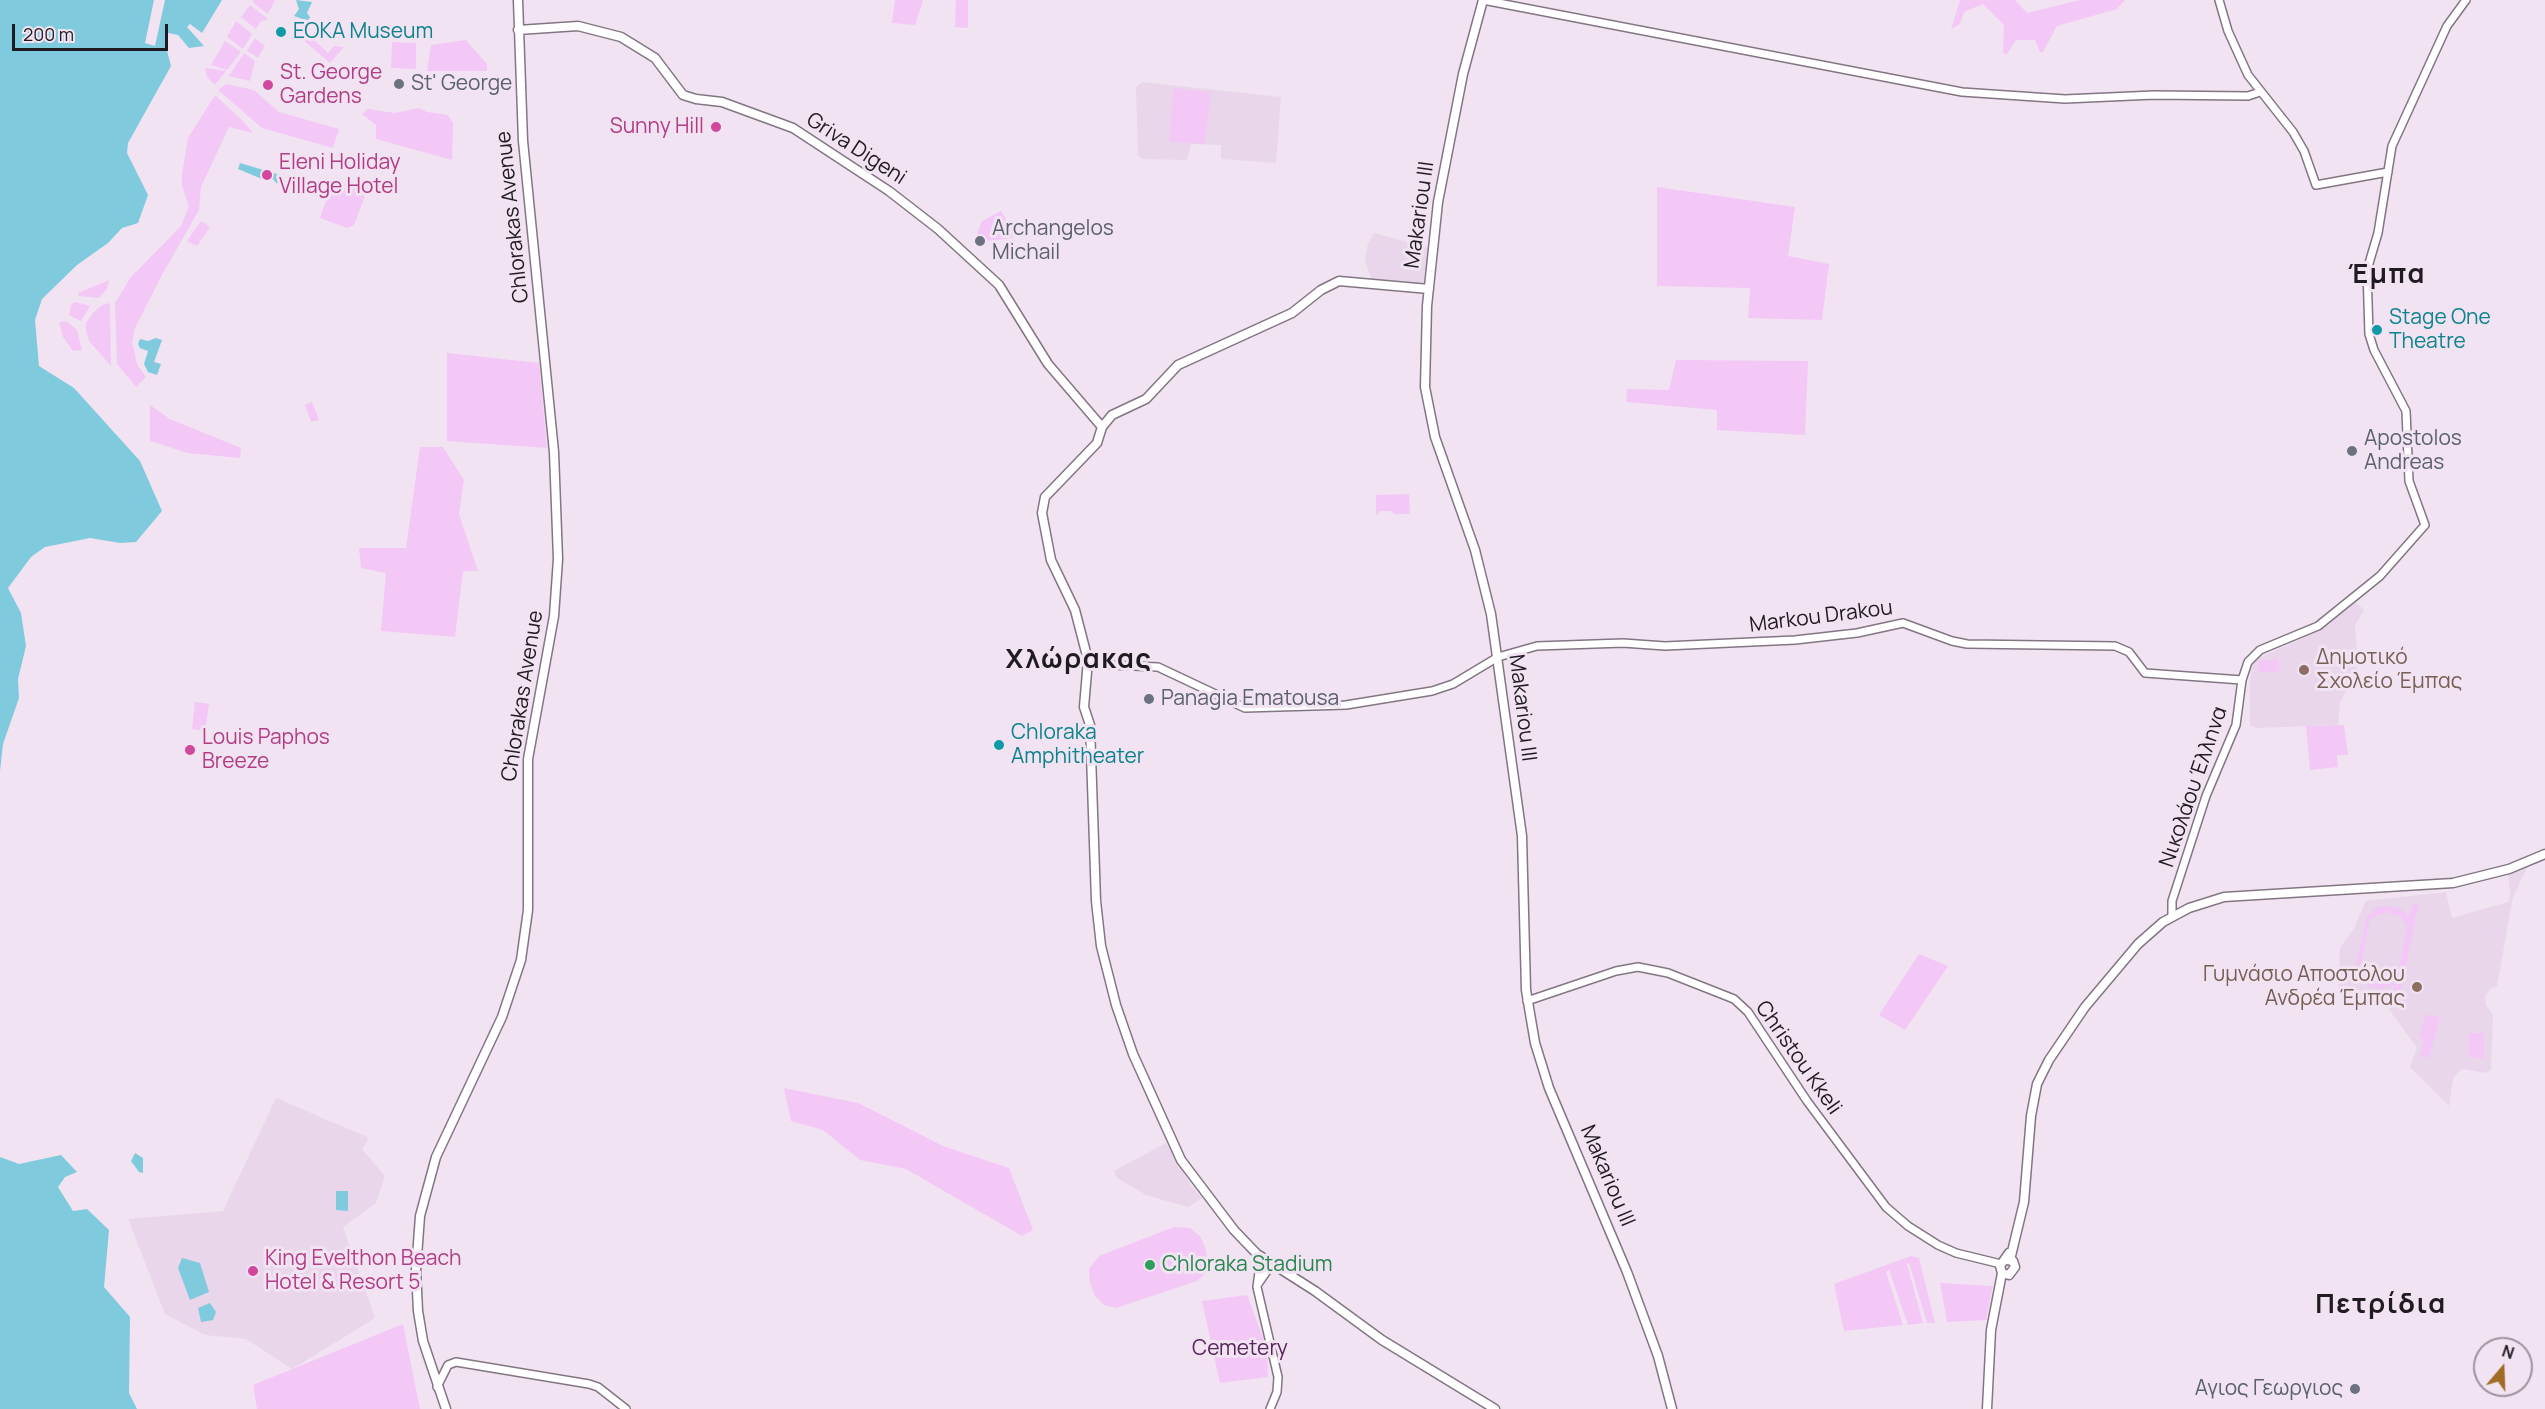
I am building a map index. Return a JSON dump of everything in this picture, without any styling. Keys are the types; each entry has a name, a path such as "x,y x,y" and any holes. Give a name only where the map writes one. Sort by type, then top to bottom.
{"main road":[{"name":"Chlorakas Avenue","path":"446,1409 423,1341 418,1311 416,1270 420,1216 436,1157 502,1017 521,960 528,910 528,759 556,589 557,495 523,141 518,0"},
{"name":"Makariou III","path":"1483,0 1451,131 1438,202 1429,289 1425,387 1431,419 1487,593 1524,855 1527,1001 1535,1043 1546,1079 1627,1272 1658,1356 1672,1409"},
{"name":"Griva Digeni","path":"518,30 578,26 621,38 656,58 683,95 722,102 794,128 889,191 938,229 1001,288 1048,364 1102,427"},
{"path":"1429,289 1347,281 1333,283 1292,314 1178,365 1146,399 1118,410 1102,427 1097,443 1047,494 1042,507 1051,560 1075,610 1088,664 1084,707 1089,721 1096,901 1101,946 1116,1005 1133,1054 1182,1160 1234,1230 1261,1257 1315,1291 1390,1346 1495,1409"},
{"path":"1987,1409 1991,1335 1996,1303 2024,1202 2031,1116 2037,1084 2063,1038 2104,982 2138,944 2172,916 2203,903 2236,895 2453,883 2509,869 2545,855"}],"street":[{"path":"1483,0 1962,92 2066,99 2154,94 2248,96 2260,92"},
{"path":"2219,0 2236,50 2260,92 2294,132 2316,185 2388,172"},
{"name":"Νικολάου Έλληνα","path":"2172,916 2172,901 2206,796 2236,725 2242,680 2248,662 2255,653 2318,626 2380,576 2425,525 2409,481 2406,411 2374,350 2369,334 2367,270 2378,233 2395,140 2447,26 2466,0"},
{"name":"Markou Drakou","path":"1088,664 1158,667 1231,704 1252,709 1346,705 1432,692 1452,684 1497,657 1537,646 1623,643 1665,646 1795,640 1857,633 1903,623 1967,644 2115,646 2128,652 2145,673 2242,680"},
{"name":"Christou Kkeli","path":"1527,1001 1616,971 1638,967 1668,974 1734,999 1748,1012 1807,1101 1875,1195 1913,1230 1956,1253 2006,1268"},
{"path":"1261,1257 1257,1287 1277,1371 1277,1392 1270,1409"},
{"path":"1257,1287 1267,1271 1274,1266"},
{"path":"437,1387 450,1363 589,1384 598,1387 626,1409"}],"shaded area":[{"path":"1142,82 1281,97 1276,163 1221,159 1221,145 1191,144 1187,160 1142,159 1138,155 1136,87"},
{"path":"1374,233 1432,249 1426,286 1372,280 1365,261 1368,243"},
{"name":"Δημοτικό Σχολείο Έμπας","path":"2354,600 2364,610 2355,625 2358,662 2354,678 2340,702 2338,725 2257,728 2250,725 2250,677 2254,660 2314,633"},
{"name":"Γυμνάσιο Αποστόλου Ανδρέα Έμπας","path":"2528,866 2513,897 2497,986 2490,989 2485,997 2486,1005 2493,1015 2491,1070 2486,1073 2463,1069 2458,1072 2453,1079 2449,1106 2410,1067 2417,1048 2388,1008 2338,992 2340,948 2354,928 2366,901 2446,892 2452,918 2508,902 2510,894 2508,873"},
{"name":"King Evelthon Beach Hotel & Resort 5","path":"276,1098 369,1138 362,1149 385,1176 376,1203 343,1227 375,1318 292,1369 246,1339 205,1335 165,1314 128,1219 223,1211"},
{"path":"1166,1143 1191,1186 1202,1198 1188,1207 1146,1195 1117,1178 1114,1171"}],"green space":[{"path":"253,0 275,0 268,14 253,3"},
{"path":"895,0 923,0 915,25 892,23"},
{"path":"956,0 968,0 968,28 955,27"},
{"path":"1960,0 2015,0 2027,13 2080,0 2125,0 2117,9 2057,26 2043,52 2040,52 2035,40 2016,40 2007,54 2003,53 2004,25 1983,4 1964,12 1960,24 1951,29"},
{"path":"250,5 268,19 261,21 256,29 241,17"},
{"path":"236,21 252,34 243,49 227,37"},
{"path":"255,38 265,46 258,58 247,51"},
{"path":"302,39 313,39 328,53 334,46 344,47 330,63"},
{"path":"466,40 487,64 487,71 427,71 431,45"},
{"path":"225,41 241,52 227,70 211,65"},
{"path":"392,42 416,43 416,69 391,68"},
{"path":"244,53 255,61 250,81 229,76"},
{"path":"205,68 226,71 215,85 207,77"},
{"path":"226,84 254,90 279,112 339,129 333,148 262,128 218,90"},
{"path":"1173,88 1211,92 1205,144 1169,142"},
{"path":"215,95 253,133 229,127 201,187 199,210 135,328 132,342 137,364 146,377 136,387 117,364 115,303 131,277 181,226 189,206 182,186 188,138"},
{"path":"419,108 427,112 448,115 453,123 452,160 376,139 376,125 362,114 368,109 395,113"},
{"path":"333,181 368,188 354,225 347,228 320,218"},
{"path":"1657,187 1795,207 1788,256 1829,264 1822,320 1748,318 1750,288 1657,286"},
{"path":"1001,211 1009,224 1013,238 989,241 977,234 982,221"},
{"path":"201,221 210,227 197,246 187,241"},
{"path":"109,280 107,289 99,298 79,296 78,293"},
{"path":"75,302 90,306 81,321 69,315 71,305"},
{"path":"110,303 111,366 89,341 86,330 86,323 93,313 102,305"},
{"path":"66,321 77,330 82,350 73,351 63,337 59,322"},
{"path":"447,353 539,363 547,448 447,441"},
{"path":"1676,360 1808,361 1805,435 1717,430 1717,410 1626,402 1627,389 1669,390"},
{"path":"312,402 319,420 311,422 305,405"},
{"path":"150,405 170,419 241,448 240,458 188,453 150,441"},
{"path":"420,447 443,447 464,480 459,514 478,571 463,571 455,637 381,631 386,573 361,568 359,548 406,548"},
{"path":"1409,494 1410,514 1381,511 1376,515 1376,495"},
{"path":"2278,659 2280,671 2259,673 2258,661"},
{"path":"195,702 209,704 205,731 192,729"},
{"path":"2344,725 2348,755 2337,755 2338,767 2310,770 2306,726"},
{"path":"2413,903 2419,904 2398,1002 2391,1001 2394,985 2380,989 2370,987 2361,981 2355,970 2367,916 2378,907 2388,906 2399,908 2409,916","holes":["2388,912 2401,917 2407,927 2398,972 2389,982 2373,982 2364,976 2360,969 2369,922 2373,917"]},
{"path":"1919,954 1948,966 1905,1030 1879,1015"},
{"path":"2426,1014 2440,1018 2429,1058 2420,1056 2424,1039 2419,1037"},
{"path":"2469,1033 2484,1033 2484,1058 2469,1057"},
{"path":"784,1088 858,1103 943,1146 1009,1168 1033,1230 1022,1236 906,1169 860,1160 823,1130 791,1121"},
{"name":"Chloraka Stadium","path":"1174,1227 1190,1228 1200,1236 1208,1261 1204,1275 1197,1281 1116,1308 1104,1305 1095,1296 1090,1283 1089,1269 1099,1256"},
{"path":"1911,1256 1919,1258 1935,1323 1927,1323 1909,1263 1907,1264 1923,1323 1908,1325 1889,1270 1886,1272 1903,1325 1844,1331 1834,1284"},
{"path":"1940,1283 1993,1286 1986,1320 1947,1322"},
{"name":"Cemetery","path":"1247,1295 1267,1348 1268,1377 1220,1383 1202,1301"},
{"path":"403,1324 420,1409 257,1409 253,1385"}],"water":[{"path":"0,0 222,0 202,33 190,24 187,27 204,46 189,48 178,35 168,33 165,43 171,66 128,143 127,153 148,195 138,223 122,228 108,243 77,265 42,299 35,320 39,366 74,388 140,461 162,511 136,542 120,543 90,538 45,547 31,557 8,588 21,613 26,646 18,679 19,698 3,744 0,771"},
{"path":"296,0 312,2 307,13 310,17 308,21 294,16 299,9"},
{"path":"240,163 280,175 277,184 274,180 263,176 262,179 238,169"},
{"path":"156,338 162,340 154,362 161,364 157,375 148,372 144,364 148,351 140,348 138,344 140,339 148,341"},
{"path":"135,1153 143,1158 143,1173 139,1172 131,1161"},
{"path":"61,1155 77,1172 65,1177 58,1187 73,1211 87,1209 109,1230 104,1287 130,1317 129,1393 137,1409 0,1409 0,1157 19,1164"},
{"path":"336,1191 348,1191 348,1211 336,1210"},
{"path":"182,1258 200,1263 209,1292 190,1300 178,1268"},
{"path":"210,1303 216,1312 213,1320 201,1322 198,1308"}],"pier":[{"path":"154,0 165,0 155,46 145,43"}],"place":[{"name":"EOKA Museum","path":"281,32"},
{"name":"St' George","path":"399,84"},
{"name":"St. George Gardens","path":"268,85"},
{"name":"Sunny Hill","path":"716,127"},
{"name":"Eleni Holiday Village Hotel","path":"267,175"},
{"name":"Archangelos Michail","path":"980,241"},
{"name":"Stage One Theatre","path":"2377,330"},
{"name":"Apostolos Andreas","path":"2352,451"},
{"name":"Δημοτικό Σχολείο Έμπας","path":"2304,670"},
{"name":"Panagia Ematousa","path":"1149,699"},
{"name":"Chloraka Amphitheater","path":"999,745"},
{"name":"Louis Paphos Breeze","path":"190,750"},
{"name":"Γυμνάσιο Αποστόλου Ανδρέα Έμπας","path":"2417,987"},
{"name":"Chloraka Stadium","path":"1150,1265"},
{"name":"King Evelthon Beach Hotel & Resort 5","path":"253,1271"},
{"name":"Αγιος Γεωργιος","path":"2355,1389"}],"district":[{"name":"Έμπα","path":"2387,275"},
{"name":"Χλώρακας","path":"1079,660"},
{"name":"Πετρίδια","path":"2381,1305"}]}
